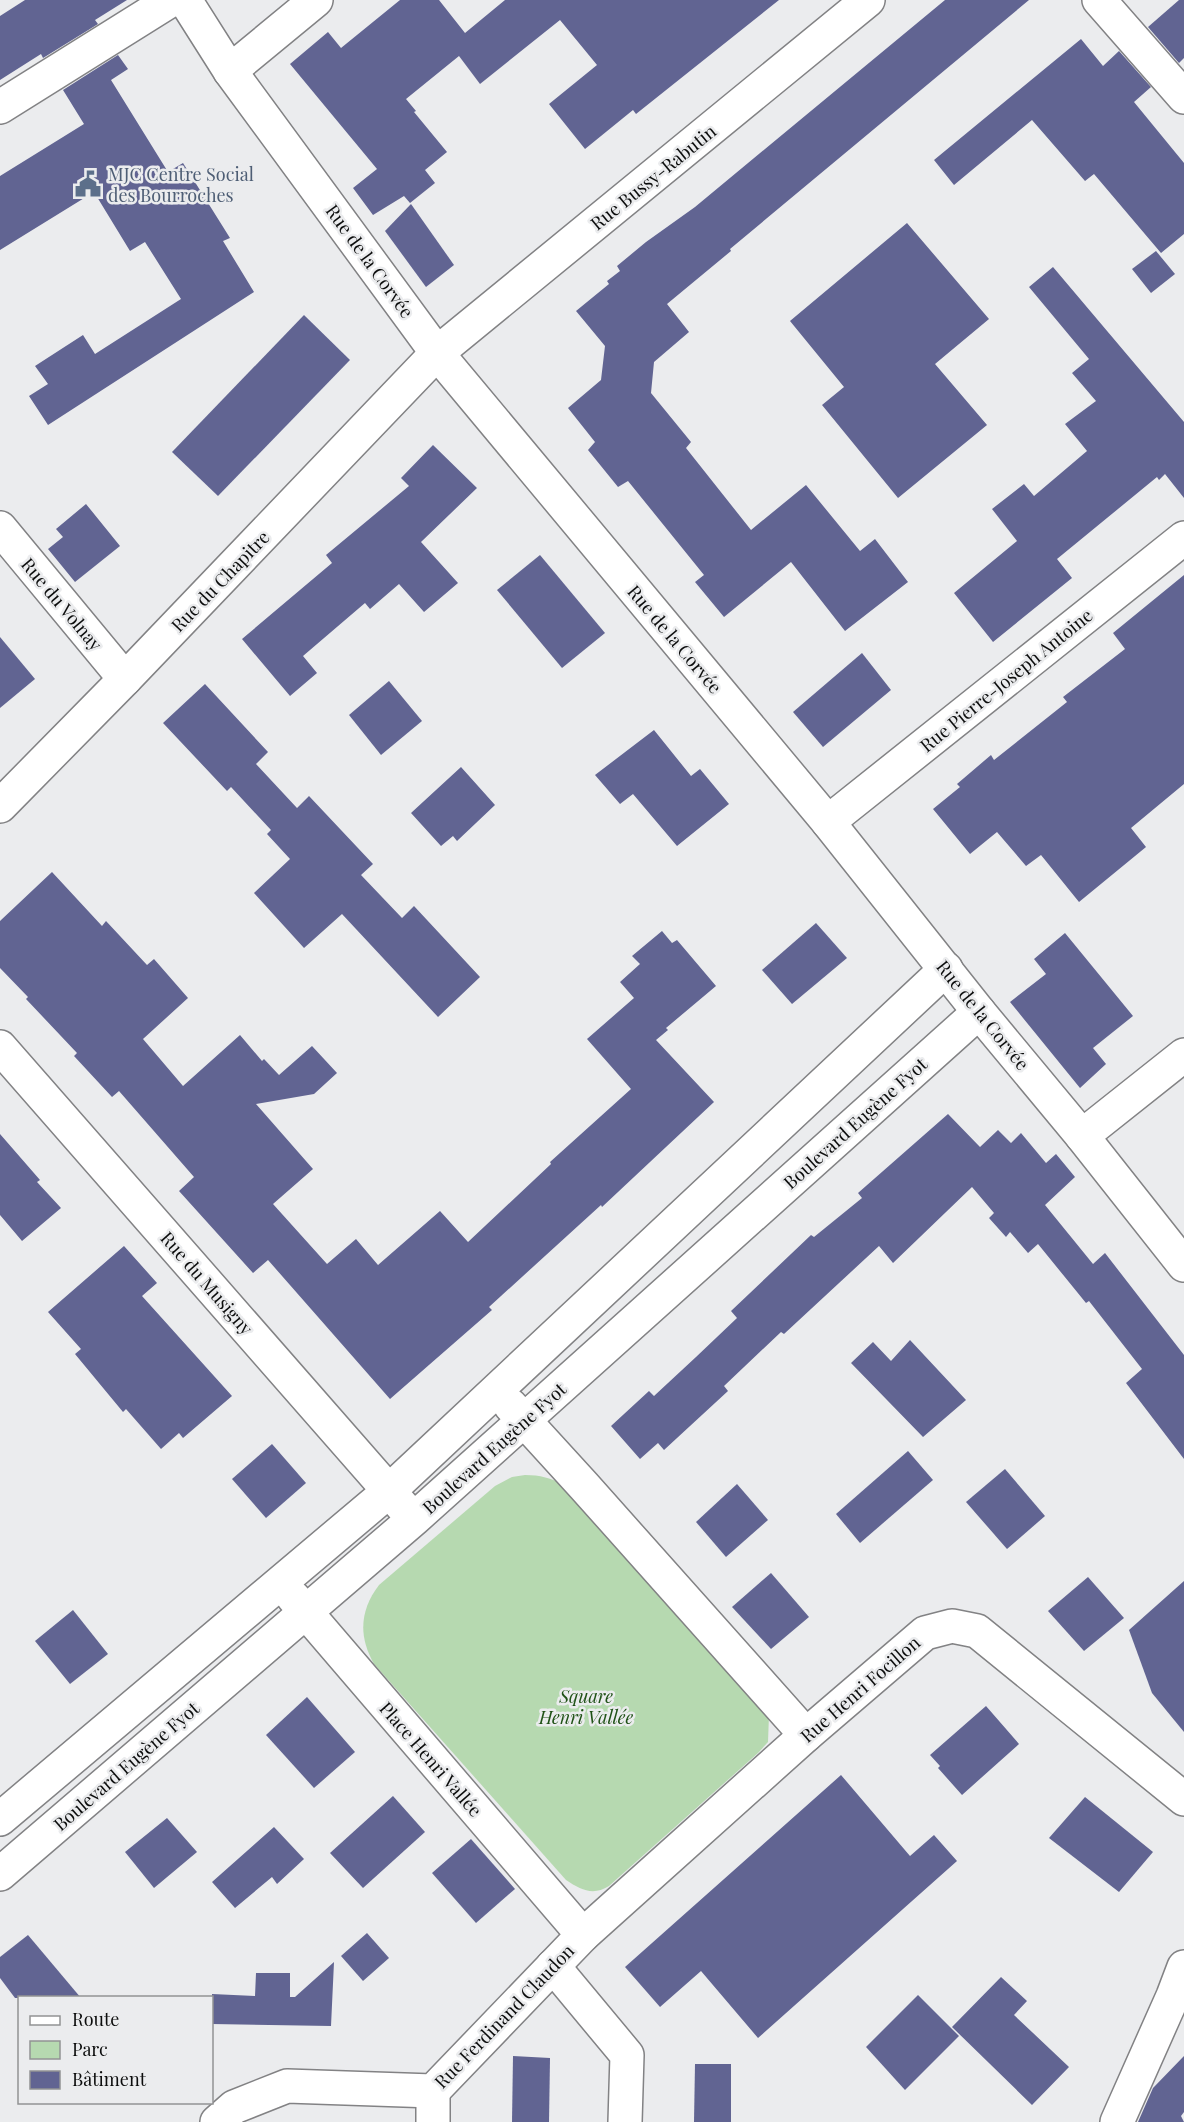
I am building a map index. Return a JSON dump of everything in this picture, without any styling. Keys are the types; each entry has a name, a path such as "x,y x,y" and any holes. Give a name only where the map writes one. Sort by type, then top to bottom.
{"street":[{"path":"0,107 171,0"},
{"name":"Rue de la Corvée","path":"185,0 230,71 437,353 828,822 1184,1265"},
{"path":"230,71 316,0"},
{"name":"Rue Bussy-Rabutin","path":"437,353 868,0"},
{"path":"1099,0 1184,97"},
{"name":"Rue du Chapitre","path":"0,806 125,680 437,353"},
{"name":"Rue du Volnay","path":"0,528 125,680"},
{"name":"Rue Pierre-Joseph Antoine","path":"828,822 1184,538"},
{"path":"0,1820 389,1491 946,969"},
{"name":"Boulevard Eugène Fyot","path":"0,1874 525,1422 979,1012"},
{"name":"Rue du Musigny","path":"0,1047 414,1519"},
{"path":"1082,1136 1184,1055"},
{"path":"496,1390 806,1735"},
{"name":"Place Henri Vallée","path":"280,1583 583,1935"},
{"name":"Rue Henri Focillon","path":"583,1935 806,1735 925,1633 952,1626 977,1630 1184,1798"},
{"name":"Rue Ferdinand Claudon","path":"217,2122 234,2107 287,2086 433,2106 553,1966 583,1935"},
{"path":"553,1966 627,2055 625,2122"},
{"path":"1117,2122 1184,1967"}],"green space":[{"name":"Square Henri Vallée","path":"525,1475 545,1477 564,1485 769,1715 768,1742 758,1753 609,1886 598,1891 582,1889 566,1880 374,1664 365,1643 363,1623 365,1614 379,1585 495,1486 512,1477"}],"building":[{"path":"25,0 127,0 95,20 98,24 43,58 41,54 0,80 0,16"},
{"path":"400,0 439,0 465,33 505,0 779,0 636,114 633,110 585,149 549,104 597,65 560,20 480,84 459,56 406,99 447,152 425,170 435,183 410,203 404,196 373,215 353,188 377,169 290,64 328,32 341,48"},
{"path":"945,0 1029,0 667,304 689,332 654,362 651,393 691,442 686,448 751,530 806,485 860,551 875,539 908,582 845,631 791,562 724,617 695,582 704,575 628,481 618,487 588,450 595,442 568,408 601,380 605,346 576,311 609,284 607,281 620,271 617,266 695,207"},
{"path":"1179,0 1184,0 1184,58 1179,63 1148,27"},
{"path":"1081,39 1103,66 1119,51 1151,87 1134,102 1184,163 1184,234 1161,253 1094,174 1085,181 1032,120 954,185 934,160"},
{"path":"118,55 128,69 111,80 168,172 183,163 230,238 223,241 254,292 48,425 29,396 48,384 35,366 83,335 95,354 181,299 145,242 130,251 94,192 0,250 0,176 84,124 63,90"},
{"path":"411,204 454,265 426,287 385,231"},
{"path":"907,223 989,319 935,364 987,425 898,498 822,405 844,387 790,321"},
{"path":"1156,251 1175,274 1151,293 1132,269"},
{"path":"1053,267 1184,422 1184,498 1165,474 1159,480 1157,477 1057,559 1072,578 993,642 954,593 1017,541 992,509 1024,484 1034,496 1087,451 1065,424 1096,401 1072,373 1089,359 1029,287"},
{"path":"304,315 350,360 218,496 172,452"},
{"path":"433,445 477,488 421,542 458,583 424,612 399,584 370,609 365,603 303,656 317,673 290,696 242,639 332,563 326,555 409,486 401,478"},
{"path":"86,504 120,546 75,582 48,549 63,537 56,529"},
{"path":"540,555 605,633 562,668 497,590"},
{"path":"1184,575 1184,784 1131,828 1146,847 1079,902 1041,855 1026,866 997,832 970,854 933,809 960,787 957,784 991,755 994,760 1067,702 1063,697 1125,649 1113,633"},
{"path":"0,637 35,679 0,708"},
{"path":"862,653 891,690 823,747 793,712"},
{"path":"389,681 422,721 381,755 349,715"},
{"path":"205,684 268,752 256,764 297,808 309,796 373,864 361,875 402,918 414,906 480,977 438,1017 342,914 304,948 254,893 290,859 267,834 271,830 231,787 227,791 163,723"},
{"path":"654,730 691,776 700,769 729,804 677,846 633,794 620,804 595,775"},
{"path":"461,767 495,805 457,841 453,836 441,846 411,813"},
{"path":"52,872 102,926 106,921 147,965 154,959 188,998 143,1039 183,1086 240,1035 262,1061 264,1059 279,1075 312,1046 337,1073 314,1094 256,1104 313,1169 273,1204 327,1264 356,1239 378,1265 440,1211 468,1242 551,1164 550,1162 631,1089 587,1039 634,998 620,982 640,964 632,956 662,931 672,943 677,940 716,986 666,1028 668,1030 656,1040 714,1102 602,1207 601,1205 489,1307 492,1310 390,1399 268,1260 253,1273 179,1191 194,1177 119,1091 112,1097 74,1056 77,1053 0,968 0,921"},
{"path":"816,923 847,958 792,1004 762,970"},
{"path":"1065,933 1133,1016 1093,1048 1106,1064 1080,1088 1010,1002 1046,974 1034,959"},
{"path":"948,1114 980,1147 998,1130 1011,1143 1021,1133 1046,1163 1056,1154 1075,1177 1045,1205 1093,1264 1105,1253 1184,1355 1184,1459 1126,1383 1142,1369 1089,1301 1086,1303 1038,1244 1028,1253 1010,1232 1006,1237 989,1218 994,1213 972,1187 893,1263 879,1246 784,1334 781,1332 724,1386 728,1391 664,1450 658,1443 640,1459 611,1426 649,1391 654,1396 737,1318 731,1311 811,1235 814,1237 862,1198 858,1193"},
{"path":"0,1134 40,1180 37,1182 61,1208 22,1241 0,1215"},
{"path":"124,1246 157,1283 142,1296 232,1396 183,1438 179,1433 161,1449 126,1409 123,1412 75,1354 81,1349 48,1312"},
{"path":"910,1340 966,1400 923,1437 851,1363 873,1342 891,1361"},
{"path":"272,1444 306,1483 266,1518 232,1479"},
{"path":"908,1451 933,1480 860,1543 836,1514"},
{"path":"1005,1469 1045,1516 1007,1549 966,1502"},
{"path":"737,1484 768,1520 726,1557 696,1522"},
{"path":"771,1573 809,1617 771,1649 732,1607"},
{"path":"1088,1577 1124,1618 1084,1651 1048,1611"},
{"path":"1184,1581 1184,1732 1152,1693 1129,1630"},
{"path":"73,1610 108,1654 70,1684 35,1641"},
{"path":"307,1697 355,1752 314,1788 266,1735"},
{"path":"986,1706 1019,1744 962,1795 938,1768 940,1766 930,1755"},
{"path":"841,1775 910,1856 934,1835 957,1861 758,2038 701,1971 660,2007 625,1967"},
{"path":"393,1796 425,1832 363,1888 330,1853"},
{"path":"1085,1797 1153,1852 1119,1892 1049,1838"},
{"path":"167,1818 197,1852 154,1888 125,1852"},
{"path":"274,1827 304,1859 277,1884 272,1877 235,1908 212,1882"},
{"path":"471,1839 515,1889 476,1923 432,1873"},
{"path":"367,1933 389,1958 363,1981 341,1956"},
{"path":"28,1935 79,1996 18,1996 15,1998 0,1978 0,1957"},
{"path":"334,1962 331,2026 213,2024 212,1994 255,1996 256,1973 290,1973 290,1997 295,1997"},
{"path":"1001,1977 1027,2001 1014,2015 1069,2067 1032,2105 952,2027"},
{"path":"918,1995 959,2036 905,2090 866,2047"},
{"path":"513,2056 550,2058 549,2122 512,2122"},
{"path":"1184,2056 1184,2112 1181,2116 1184,2122 1138,2122 1153,2088"},
{"path":"695,2064 731,2064 731,2122 694,2122"}],"place":[{"name":"MJC Centre Social des Bourroches","path":"88,184"}]}
